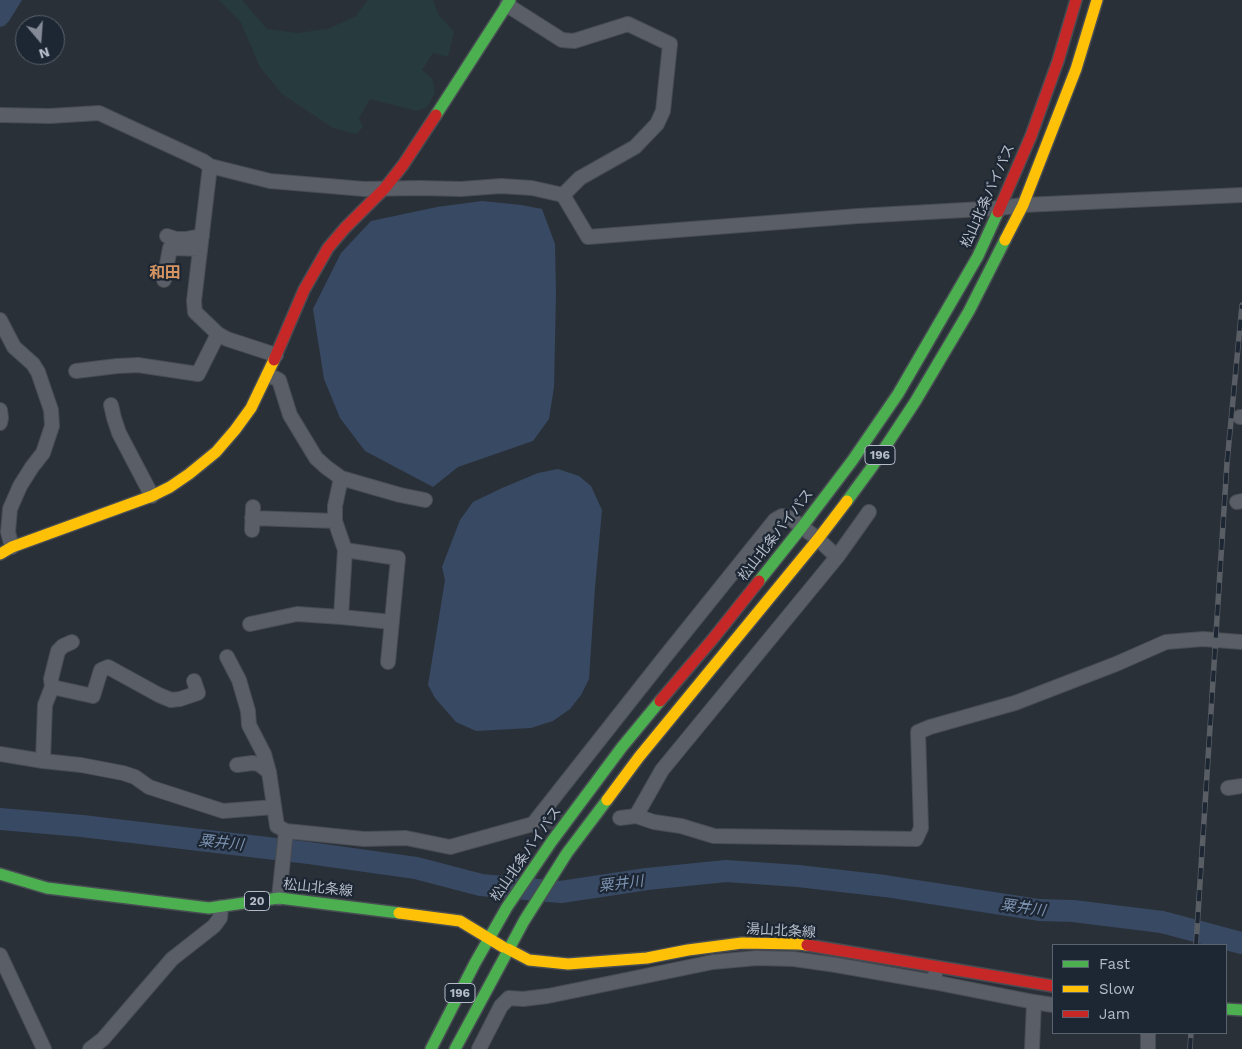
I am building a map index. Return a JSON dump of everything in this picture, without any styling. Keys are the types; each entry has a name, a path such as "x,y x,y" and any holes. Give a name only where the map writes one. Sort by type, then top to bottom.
{"main road":[{"name":"松山北条バイパス","path":"431,1049 507,907 552,842 622,747 712,640 802,527 857,454 898,394 978,256 1000,208 1031,136 1058,61 1076,0"},
{"name":"196","path":"455,1049 524,921 567,853 639,757 818,540 872,467 920,394 969,311 1023,205 1076,69 1097,0"},
{"path":"4,549 170,488 216,452 251,408 268,375 304,290 328,248 385,188 403,165 508,3"},
{"name":"松山北条線","path":"0,874 47,888 209,908 279,898 460,920 508,949"},
{"name":"湯山北条線","path":"508,949 528,960 568,964 647,958 688,950 742,943 799,944 1052,986"},
{"path":"1227,1009 1242,1010"}],"street":[{"path":"508,3 562,40 574,41 628,24 670,44 663,111 657,124 635,147 580,178 562,194"},
{"path":"0,115 50,116 99,113 210,166 270,181 364,189 460,189 501,186 532,188 562,194 588,237 1023,205 1242,195"},
{"path":"210,166 194,301 195,312 218,334 227,339 276,355"},
{"path":"167,236 201,242"},
{"path":"164,280 170,248 201,242"},
{"path":"0,320 14,347 38,372 52,418 52,426 43,453 20,486 10,509 4,549"},
{"path":"76,371 138,365 198,374 218,334"},
{"path":"268,375 279,380 290,415 316,458 341,478 425,500"},
{"path":"112,405 119,433 152,496"},
{"path":"0,410 0,423"},
{"path":"340,617 345,550 336,521 335,506 341,478"},
{"path":"636,816 662,770 837,557 869,512"},
{"path":"227,657 239,680 248,711 248,725 264,754 269,772 277,826 285,833 364,838 406,838 450,846 536,824 664,658 775,520 782,516 790,518 837,557"},
{"path":"253,518 336,521"},
{"path":"345,550 398,558 392,622 384,656"},
{"path":"256,619 297,614 392,622"},
{"path":"620,818 636,816 714,836 916,839 921,828 918,732 1015,703 1116,664 1166,642 1203,639 1242,642"},
{"path":"43,762 45,705 52,687 51,679 58,651 63,646 72,642"},
{"path":"52,687 93,696 101,670 108,667 171,700 180,699 198,692 194,681"},
{"path":"0,754 123,773 135,777 149,788 224,810 274,807"},
{"path":"237,765 259,764 269,772"},
{"path":"1228,788 1242,786"},
{"path":"279,898 285,833"},
{"path":"90,1049 103,1039 172,959 214,926 220,918 221,907"},
{"path":"0,955 44,1049"},
{"path":"489,983 509,998 523,999 548,996 714,962 757,958 836,965 1052,1004"},
{"path":"933,982 936,967"},
{"path":"479,1049 501,1006 509,998"},
{"path":"1034,1002 1030,1049 1042,1049"},
{"path":"1148,1034 1148,1049"}],"green space":[{"path":"219,0 242,0 267,29 297,33 328,29 356,16 368,0 433,0 438,14 454,32 448,57 433,53 422,70 432,78 435,92 428,106 418,111 370,99 359,118 363,127 356,134 333,128 282,94 260,67 240,21"}],"water":[{"path":"0,0 22,0 9,21 0,27"},
{"path":"482,201 542,209 555,244 554,387 549,419 533,441 458,467 433,487 365,451 340,418 324,379 313,309 341,253 371,221 437,207"},
{"path":"558,469 579,476 591,486 602,510 589,679 581,695 570,709 553,721 531,728 476,731 456,722 435,698 428,685 445,580 442,567 460,520 473,502 538,473"}],"waterway":[{"name":"粟井川","path":"0,819 82,826 309,853 416,868 481,885 561,892 647,879 726,871 798,876 885,886 1039,910 1073,911 1162,922 1242,943"}],"tunnel":[{"path":"540,823 569,821"}],"railway":[{"path":"1196,944 1227,463 1242,305"},
{"path":"1190,1049 1191,1034"}],"traffic: fast":[{"path":"436,115 510,0"},
{"path":"759,581 852,461 898,394 978,256 998,212"},
{"path":"847,501 915,402 969,311 1005,240"},
{"path":"431,1049 475,963 507,907 552,841 622,747 660,701"},
{"path":"455,1049 524,921 567,853 607,800"},
{"path":"0,874 47,888 209,908 279,898 399,913"},
{"path":"1227,1009 1242,1010"}],"traffic: slow":[{"path":"1005,240 1023,205 1076,69 1097,0"},
{"path":"0,554 12,547 152,496 189,474 216,452 235,430 251,408 274,360"},
{"path":"607,800 639,757 847,501"},
{"path":"399,913 460,921 503,947"},
{"path":"508,949 529,960 568,964 647,958 688,950 742,943 807,945"}],"traffic: jam":[{"path":"998,212 1031,136 1058,61 1076,0"},
{"path":"274,360 304,290 328,248 385,188 403,165 436,115"},
{"path":"660,701 759,581"},
{"path":"807,945 1052,986"}],"district":[{"name":"和田","path":"165,273"}]}
